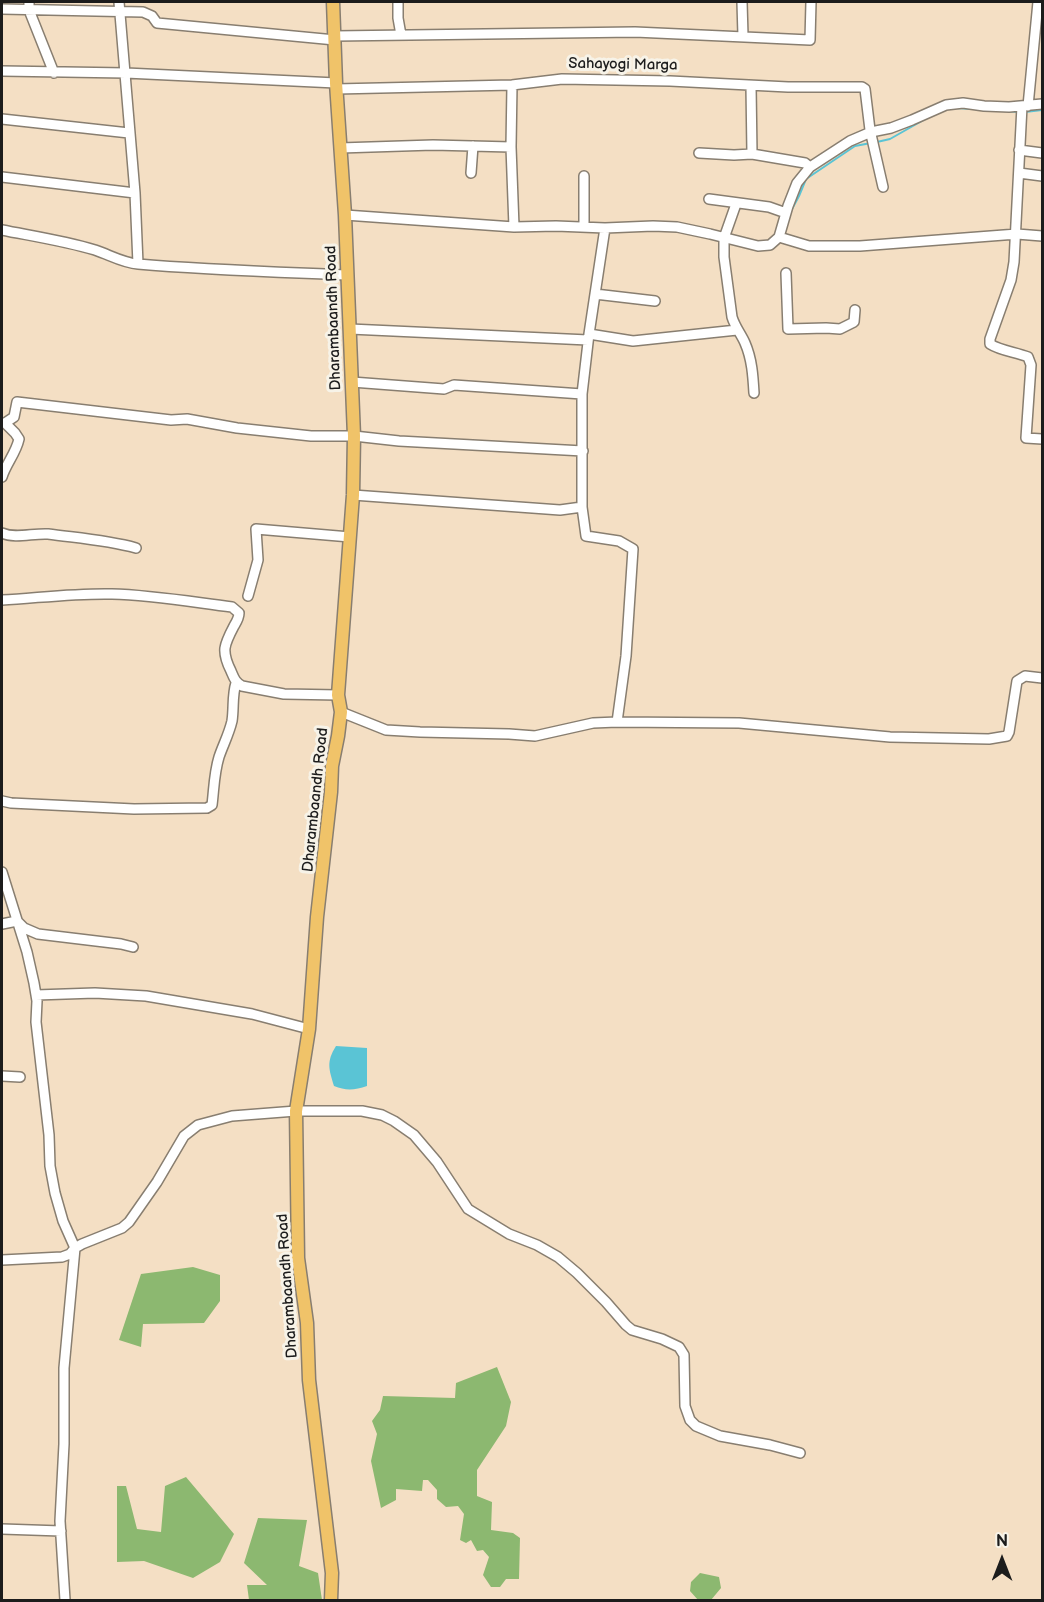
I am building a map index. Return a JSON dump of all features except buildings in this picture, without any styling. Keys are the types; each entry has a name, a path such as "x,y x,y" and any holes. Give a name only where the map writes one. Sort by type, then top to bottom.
{"main road":[{"name":"Dharambaandh Road","path":"331,1600 332,1573 309,1380 307,1323 298,1258 296,1111 309,1029 332,766 341,712 338,695 353,495 354,436 348,275 333,2"}],"street":[{"path":"119,2 135,193 138,264"},
{"path":"398,2 401,35"},
{"path":"742,2 744,36"},
{"path":"2,9 29,6 143,12 152,16 157,23 335,38 634,32 810,40 811,2"},
{"path":"1038,2 1019,150 1017,234 1011,280 990,344 1028,357 1031,365 1026,438 1042,439"},
{"path":"29,6 54,73"},
{"name":"Sahayogi Marga","path":"2,71 126,73 336,86 512,85 562,79 670,81 751,86 862,87 865,89 871,132"},
{"path":"512,85 511,147 514,227"},
{"path":"751,86 752,154"},
{"path":"345,215 514,227 677,227 758,246 770,245 779,237 797,183 810,167 850,141 871,132 901,124 946,105 963,103 984,106 1025,106 1042,104"},
{"path":"2,119 129,133"},
{"path":"871,132 883,187"},
{"path":"340,148 433,145 511,147"},
{"path":"471,173 473,146"},
{"path":"1019,150 1042,153"},
{"path":"699,153 752,154 805,163 810,167"},
{"path":"1019,174 1042,176"},
{"path":"584,176 584,226"},
{"path":"2,177 135,193"},
{"path":"709,199 769,207 786,213"},
{"path":"736,204 724,238 724,257 732,317 745,342 753,372 754,393"},
{"path":"605,228 588,337 582,394 582,507 586,536 620,541 633,549 626,656 617,722"},
{"path":"2,230 95,250 138,264 348,275"},
{"path":"779,237 809,246 840,246 1017,234 1042,236"},
{"path":"786,273 788,329 840,329 854,322 855,310"},
{"path":"595,294 655,301"},
{"path":"350,329 588,337 633,341 737,330"},
{"path":"352,382 444,389 454,385 582,394"},
{"path":"2,477 19,439 3,423 14,417 17,402 171,420 187,419 237,428 311,436 354,436 399,441 583,452"},
{"path":"353,495 560,510 582,507"},
{"path":"248,596 258,560 256,529 350,537"},
{"path":"2,533 47,534 114,542 136,548"},
{"path":"2,600 80,594 114,594 232,608 239,613 239,618 224,650 236,683 284,694 338,695"},
{"path":"341,712 386,730 467,734 535,736 593,723 617,722 739,723 890,737 989,739 1007,736 1009,732 1017,681 1025,676 1042,678"},
{"path":"2,801 134,809 207,808 212,805 219,757 232,720 233,690 236,683"},
{"path":"2,872 27,952 36,995 36,1022 55,1193 63,1221 75,1248 64,1368 61,1531 65,1600"},
{"path":"2,924 17,921"},
{"path":"17,921 24,928 38,934 133,947"},
{"path":"36,995 95,993 146,996 252,1014 309,1029"},
{"path":"2,1076 20,1077"},
{"path":"2,1260 62,1257 70,1254 75,1248 122,1228 129,1222 157,1182 184,1136 198,1125 232,1116 296,1111 362,1111 382,1115 414,1136 437,1162 468,1209 509,1234 537,1245 558,1257 577,1273 632,1330 679,1347 684,1355 685,1406 690,1420 696,1426 720,1436 800,1453"},
{"path":"2,1529 61,1531"}],"green space":[{"path":"193,1267 220,1275 220,1301 204,1323 143,1324 141,1347 119,1340 141,1274"},
{"path":"497,1367 511,1402 506,1426 477,1470 477,1496 492,1502 491,1530 513,1533 520,1538 519,1579 506,1579 500,1587 491,1587 483,1575 489,1557 483,1550 477,1551 471,1540 466,1543 460,1540 464,1514 458,1506 446,1507 437,1499 437,1490 428,1480 423,1480 422,1491 396,1489 396,1500 381,1508 371,1461 377,1434 372,1421 380,1410 383,1396 455,1398 456,1383"},
{"path":"186,1477 234,1534 220,1562 193,1578 144,1561 117,1562 117,1486 126,1486 137,1529 161,1532 165,1486"},
{"path":"258,1518 307,1520 299,1566 318,1573 322,1600 249,1600 247,1585 267,1585 244,1563"},
{"path":"700,1573 719,1577 721,1588 711,1600 698,1600 690,1591 691,1582"}],"water":[{"path":"336,1046 367,1048 367,1086 343,1089 334,1086 329,1066"}],"waterway":[{"path":"956,108 975,109"},
{"path":"1025,112 1042,110"},
{"path":"1007,111 1019,112"},
{"path":"877,142 890,139 927,118"},
{"path":"792,209 806,179 855,146 871,143"}]}
